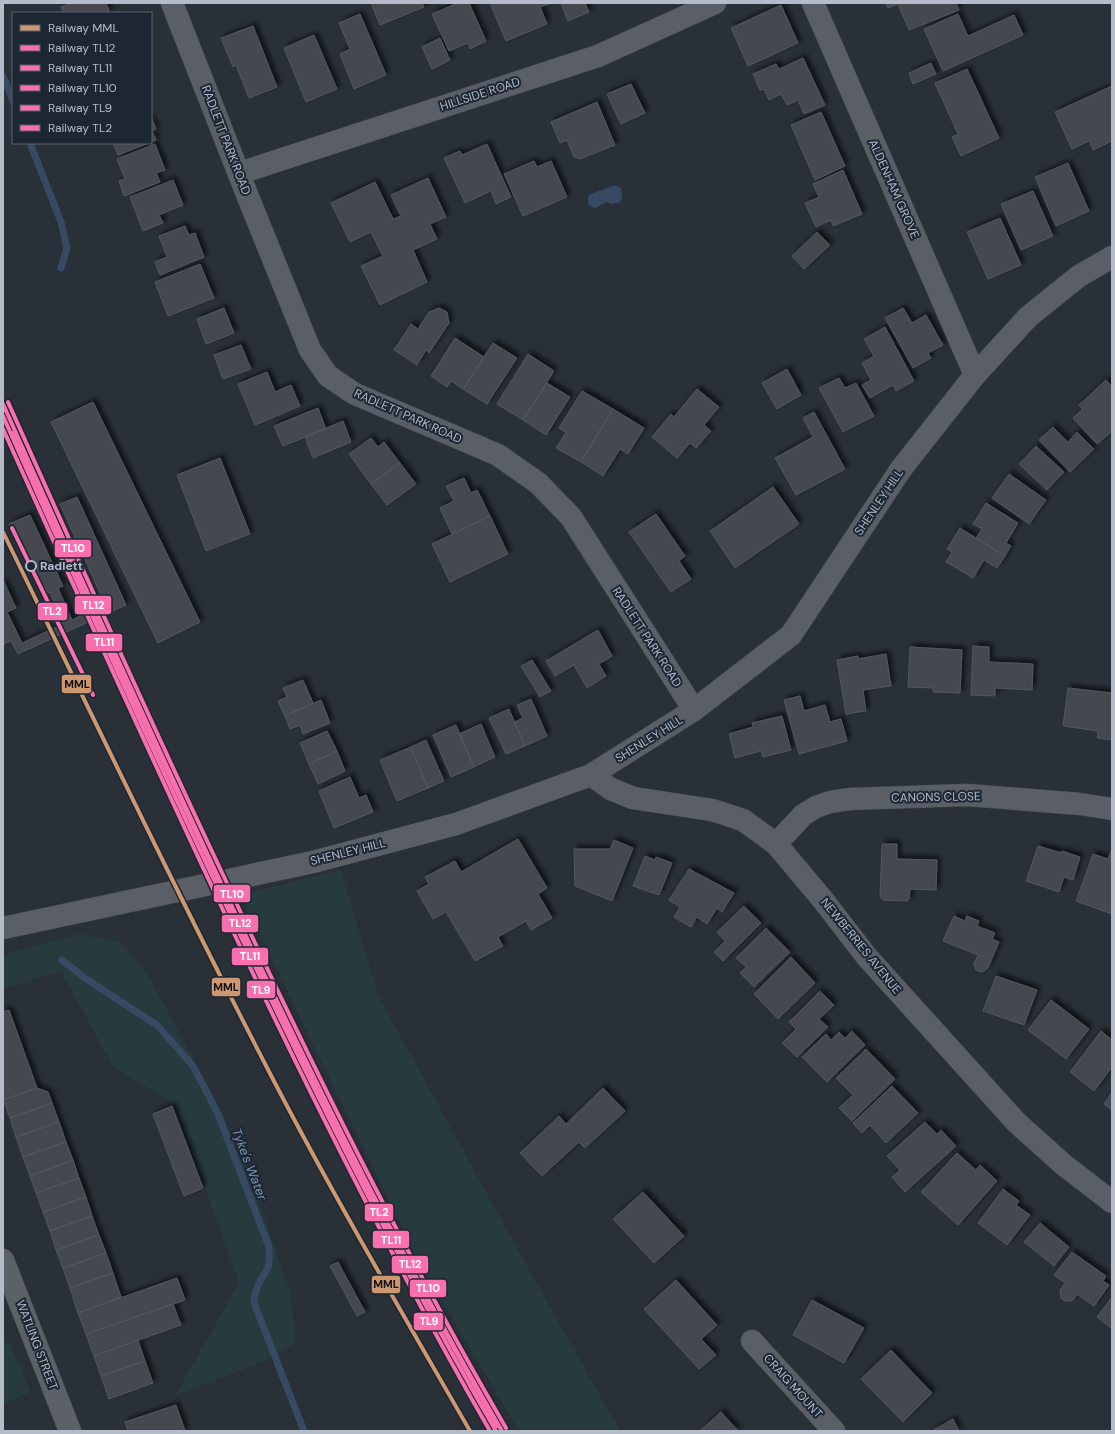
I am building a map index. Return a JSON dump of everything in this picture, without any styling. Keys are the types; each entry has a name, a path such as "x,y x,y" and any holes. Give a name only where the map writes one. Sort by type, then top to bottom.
{"main road":[{"name":"WATLING STREET","path":"3,1260 70,1431"}],"street":[{"name":"RADLETT PARK ROAD","path":"172,3 310,350 328,376 355,394 498,455 538,483 571,518 694,710"},
{"name":"HILLSIDE ROAD","path":"240,173 598,56 715,3"},
{"name":"ALDENHAM GROVE","path":"813,3 975,375"},
{"name":"SHENLEY HILL","path":"3,928 313,862 456,824 591,775 694,710 791,635 900,469 975,375 1028,317 1079,276 1112,256"},
{"name":"NEWBERRIES AVENUE","path":"591,775 611,789 634,798 712,810 743,820 776,844 823,900 867,957 1017,1123 1064,1165 1112,1202"},
{"name":"CANONS CLOSE","path":"776,844 803,815 816,807 830,802 850,799 967,795 1112,808"},
{"name":"CRAIG MOUNT","path":"752,1341 834,1431"}],"green space":[{"path":"341,870 378,995 508,1232 620,1431 519,1431 417,1259 241,895"},
{"path":"79,934 120,942 146,971 218,1104 261,1208 291,1295 295,1343 264,1361 175,1396 239,1283 175,1104 113,1067 61,971 3,989 3,955"},
{"path":"9,1342 31,1392 3,1404 3,1344"}],"water":[{"path":"612,186 621,188 622,199 619,203 611,204 607,202 595,208 588,205 588,197 591,194"}],"building":[{"path":"72,3 106,3 110,12 64,12 61,7"},
{"path":"371,3 422,3 424,7 380,25"},
{"path":"458,3 469,3 486,41 470,49 468,43 449,51 432,14"},
{"path":"490,3 551,3 540,7 547,24 506,41"},
{"path":"561,3 585,3 589,12 568,21"},
{"path":"886,3 956,3 959,10 909,30 898,4 888,8"},
{"path":"781,5 798,43 748,66 731,28"},
{"path":"360,14 386,75 354,89 340,54 350,49 339,23"},
{"path":"958,14 968,36 1014,15 1023,35 943,71 924,29"},
{"path":"253,26 277,87 249,98 236,65 233,67 221,38"},
{"path":"314,35 337,89 306,102 284,48"},
{"path":"440,38 450,60 432,69 422,47"},
{"path":"803,58 825,105 804,114 798,100 787,105 781,94 769,100 764,89 760,90 753,74 776,64 779,69"},
{"path":"931,63 936,74 913,84 909,73"},
{"path":"967,69 999,138 961,156 952,137 958,134 935,83"},
{"path":"631,84 645,113 621,124 607,94"},
{"path":"1112,86 1112,141 1093,150 1089,141 1072,149 1055,112"},
{"path":"597,102 615,145 580,159 574,157 567,140 560,143 551,122"},
{"path":"821,112 845,166 815,180 791,125"},
{"path":"152,119 156,129 152,131"},
{"path":"152,131 156,140 152,142"},
{"path":"113,144 146,144 118,155"},
{"path":"155,144 165,170 156,173 160,182 124,196 119,181 125,179 117,159"},
{"path":"487,144 511,197 496,204 491,191 465,203 444,158 460,151 462,155"},
{"path":"534,161 537,167 551,161 567,197 523,216 504,174"},
{"path":"1068,163 1089,211 1056,226 1035,177"},
{"path":"843,170 862,214 833,226 831,220 816,227 805,203 819,197 813,184"},
{"path":"428,178 446,217 430,224 437,239 413,250 427,282 380,305 361,266 383,256 371,232 350,242 331,203 375,182 393,219 401,216 391,195"},
{"path":"173,180 183,205 159,215 163,223 143,231 130,197"},
{"path":"1033,191 1053,236 1021,250 1001,204"},
{"path":"1000,218 1021,265 988,279 967,232"},
{"path":"185,226 189,235 195,233 204,257 160,275 155,262 167,257 159,236"},
{"path":"817,232 830,245 804,269 792,256"},
{"path":"200,264 214,298 168,316 155,282"},
{"path":"224,308 234,333 206,344 197,319"},
{"path":"439,308 447,312 449,323 429,353 426,350 417,365 394,350 411,324 418,329 429,312"},
{"path":"903,308 912,323 926,315 943,345 928,353 931,358 913,368 885,318"},
{"path":"885,327 914,381 896,391 893,385 870,398 862,385 871,380 862,363 874,356 864,339"},
{"path":"455,338 484,357 463,389 451,381 447,387 431,376"},
{"path":"493,343 517,358 487,404 463,389"},
{"path":"241,345 251,369 223,379 214,355"},
{"path":"528,354 554,371 523,420 497,404"},
{"path":"787,369 801,395 777,409 762,383"},
{"path":"267,372 275,392 291,385 300,406 255,425 238,384"},
{"path":"839,378 845,388 856,383 874,416 843,432 819,388"},
{"path":"1106,380 1112,386 1112,431 1097,444 1073,418 1082,409 1079,405"},
{"path":"547,383 570,397 546,435 523,420"},
{"path":"697,389 719,407 704,425 711,431 696,448 690,443 677,458 652,437 671,414 674,417"},
{"path":"582,391 613,409 581,462 556,448 566,432 559,428"},
{"path":"93,402 200,622 158,643 51,422"},
{"path":"318,408 326,429 283,446 274,426"},
{"path":"613,409 644,428 628,454 620,449 603,476 581,462"},
{"path":"814,412 845,469 796,495 775,458 813,437 803,418"},
{"path":"343,421 351,442 313,458 305,437"},
{"path":"1053,427 1068,442 1077,432 1094,449 1070,472 1039,440"},
{"path":"371,438 378,447 384,442 400,463 371,484 349,454"},
{"path":"1036,446 1064,472 1047,490 1019,464"},
{"path":"220,458 250,534 206,551 177,475"},
{"path":"400,463 416,484 387,505 371,484"},
{"path":"1009,474 1046,500 1029,524 992,498"},
{"path":"464,478 471,493 477,490 490,516 452,534 440,508 454,501 446,486"},
{"path":"773,487 799,524 735,568 710,531"},
{"path":"77,497 126,605 18,654 11,641 3,644 3,580 16,608 7,612 22,643 63,624 50,592 42,596 9,524 30,515 63,586 58,588 72,620 105,604 60,504"},
{"path":"986,503 1018,523 1006,543 1011,546 1005,556 976,538 982,529 973,524"},
{"path":"656,514 685,556 679,561 691,579 671,592 629,532"},
{"path":"490,516 508,554 450,582 432,544"},
{"path":"960,528 1005,556 997,568 984,560 973,578 946,562 952,552 947,549"},
{"path":"598,630 612,656 599,664 606,676 587,688 574,665 555,676 546,661"},
{"path":"973,646 989,647 989,662 1033,664 1032,690 995,688 995,696 971,695"},
{"path":"910,647 962,650 960,693 933,692 933,688 908,687"},
{"path":"886,654 891,686 863,690 866,711 846,714 837,660 858,656 858,659"},
{"path":"532,660 551,691 540,697 521,666"},
{"path":"303,680 313,703 285,716 278,701 287,697 283,688"},
{"path":"1068,688 1112,693 1112,740 1097,738 1098,731 1063,726"},
{"path":"800,696 804,711 825,705 830,722 841,719 847,741 799,754 784,700"},
{"path":"531,699 547,736 525,746 515,722 523,718 517,705"},
{"path":"321,700 330,723 303,734 300,725 290,729 285,716"},
{"path":"509,709 525,746 506,754 489,718"},
{"path":"782,716 791,750 763,757 761,751 735,758 729,734 753,727 752,723"},
{"path":"481,724 495,757 474,767 459,734"},
{"path":"456,725 474,767 451,777 433,735"},
{"path":"327,731 337,751 309,764 300,743"},
{"path":"426,740 444,781 428,788 411,747"},
{"path":"411,747 428,788 397,801 380,760"},
{"path":"337,751 345,771 318,784 309,764"},
{"path":"350,777 359,798 366,795 373,812 334,828 319,791"},
{"path":"518,839 547,888 538,894 552,918 531,930 526,921 498,937 503,946 475,961 446,912 433,919 417,891 429,884 425,877 455,861 461,872"},
{"path":"614,840 633,848 612,901 575,886 574,849 610,849"},
{"path":"882,844 897,844 897,859 937,860 936,890 910,889 909,899 907,901 883,900 880,897"},
{"path":"1038,846 1062,853 1062,851 1080,857 1073,880 1064,877 1059,892 1026,881"},
{"path":"1111,851 1112,914 1076,901 1093,854 1108,859"},
{"path":"645,856 655,860 656,857 672,863 659,895 633,886"},
{"path":"689,869 734,893 722,912 717,908 707,924 697,917 691,927 674,917 680,907 669,900"},
{"path":"744,906 761,923 723,961 714,952 725,941 717,932"},
{"path":"954,916 965,921 967,916 979,921 977,926 995,933 992,939 999,942 988,968 982,972 976,970 974,964 978,955 943,941"},
{"path":"766,928 790,952 754,987 740,973 746,967 736,958"},
{"path":"791,957 815,983 778,1019 754,994"},
{"path":"996,976 1037,990 1024,1025 983,1011"},
{"path":"820,991 834,1005 819,1019 828,1027 797,1057 782,1043 796,1029 789,1022"},
{"path":"1051,1000 1089,1029 1066,1059 1028,1030"},
{"path":"9,1010 37,1088 3,1100 3,1012"},
{"path":"852,1031 865,1045 827,1082 802,1057 826,1034 831,1040 839,1032 845,1038"},
{"path":"1101,1031 1112,1040 1112,1067 1094,1091 1070,1072"},
{"path":"866,1049 895,1079 852,1121 839,1108 853,1095 836,1078"},
{"path":"892,1086 918,1113 886,1143 870,1125 862,1133 853,1123"},
{"path":"37,1088 48,1092 52,1103 10,1118 3,1100"},
{"path":"603,1088 625,1111 585,1148 579,1142 542,1176 520,1153 559,1116 566,1124"},
{"path":"1112,1092 1112,1110 1104,1104"},
{"path":"52,1103 59,1122 16,1137 10,1118"},
{"path":"172,1106 203,1188 184,1196 153,1114"},
{"path":"59,1122 66,1142 23,1157 16,1137"},
{"path":"925,1122 937,1134 941,1130 956,1146 905,1192 892,1177 900,1170 887,1156"},
{"path":"66,1142 73,1160 30,1176 23,1157"},
{"path":"957,1153 976,1170 980,1165 997,1181 958,1225 921,1192"},
{"path":"73,1160 79,1178 36,1193 30,1176"},
{"path":"79,1178 86,1197 43,1212 36,1193"},
{"path":"1003,1189 1019,1201 1016,1205 1030,1215 1007,1245 978,1223"},
{"path":"643,1192 684,1236 654,1263 613,1219"},
{"path":"86,1197 92,1216 50,1231 43,1212"},
{"path":"92,1216 99,1235 56,1250 50,1231"},
{"path":"1040,1223 1069,1247 1054,1266 1024,1242"},
{"path":"99,1235 106,1253 63,1268 56,1250"},
{"path":"1072,1252 1106,1276 1103,1281 1109,1285 1094,1306 1077,1294 1073,1300 1070,1301 1065,1301 1061,1298 1060,1290 1065,1283 1054,1275"},
{"path":"106,1253 113,1273 70,1288 63,1268"},
{"path":"338,1262 365,1312 357,1316 330,1266"},
{"path":"113,1273 121,1297 78,1313 70,1288"},
{"path":"177,1278 185,1300 86,1334 78,1313"},
{"path":"676,1280 717,1325 701,1339 716,1355 699,1369 644,1309"},
{"path":"1112,1297 1112,1329 1097,1317"},
{"path":"812,1300 864,1328 844,1363 793,1335"},
{"path":"173,1304 181,1325 94,1356 86,1334"},
{"path":"138,1340 145,1361 101,1376 94,1356"},
{"path":"891,1350 932,1393 903,1422 861,1379"},
{"path":"145,1361 153,1383 109,1399 101,1376"},
{"path":"176,1405 185,1431 128,1431 125,1422"},
{"path":"721,1412 738,1431 700,1431"},
{"path":"953,1419 959,1431 932,1431"}],"waterway":[{"name":"Tyke's Water","path":"3,76 12,98"},
{"name":"Tyke's Water","path":"30,144 61,222 67,248 61,268"},
{"name":"Tyke's Water","path":"62,960 85,978 158,1026 193,1066 218,1114 269,1247 269,1265 257,1287 254,1303 304,1431"}],"rail line":[{"name":"TL10","path":"8,402 91,589 298,1033 398,1232 506,1428"},
{"name":"TL12","path":"3,404 172,777 293,1035 394,1235 502,1431"},
{"name":"TL11","path":"3,416 140,720 288,1036 388,1235 496,1431"},
{"name":"TL9","path":"3,429 166,789 317,1106 418,1302 490,1431"},
{"name":"TL2","path":"12,433 303,1062 384,1222 497,1426"},
{"name":"TL2","path":"12,528 93,695"},
{"name":"MML","path":"3,532 172,878 276,1085 347,1216 470,1431"}],"place":[{"name":"Radlett","path":"31,566"}]}
